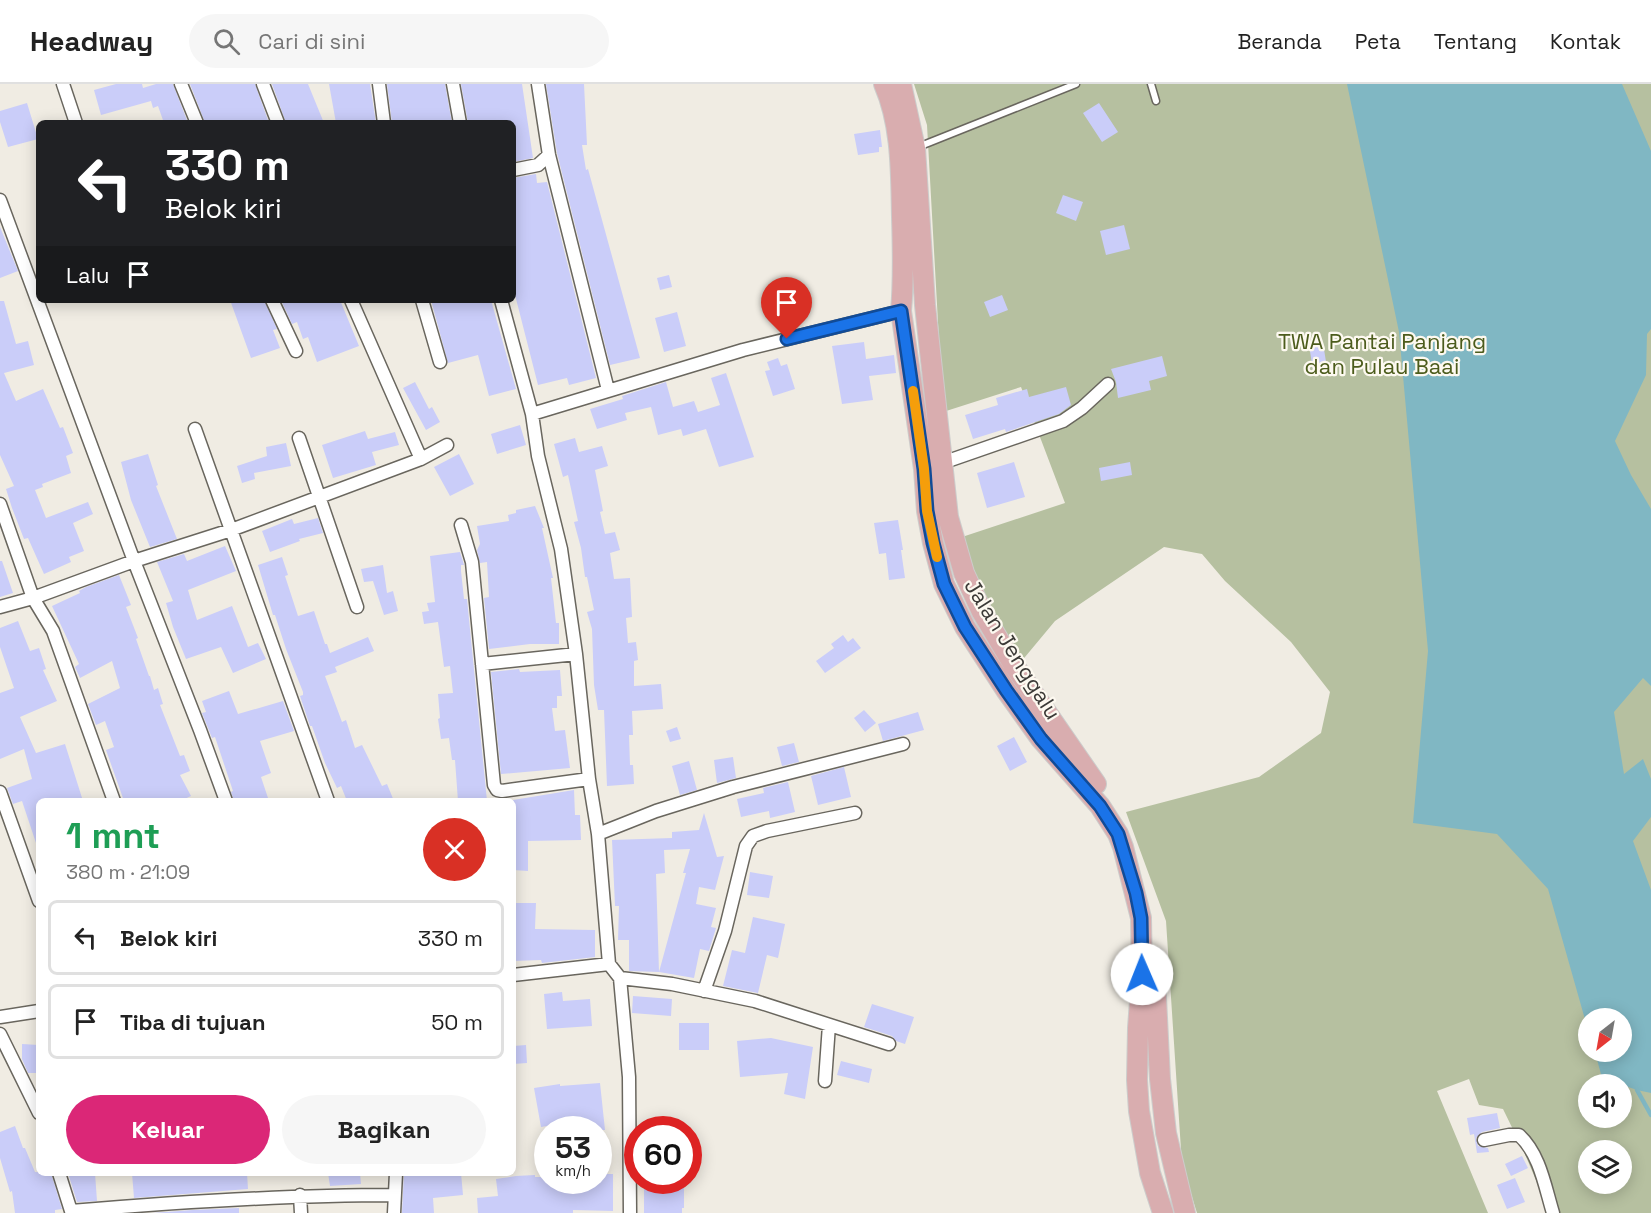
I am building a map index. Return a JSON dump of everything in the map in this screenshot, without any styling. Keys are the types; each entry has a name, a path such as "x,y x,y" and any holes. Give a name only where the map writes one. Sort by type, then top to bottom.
{"main road":[{"name":"Jalan Jenggalu","path":"884,84 894,114 925,305 948,517 964,573 982,612 1013,664 1102,792 1122,833 1136,893 1154,937 1161,1090 1166,1133 1185,1213"},
{"name":"Jalan Jenggalu","path":"901,84 915,148 901,311 924,469 927,511 944,584 965,627 1041,739 1122,833"},
{"name":"Jalan Jenggalu","path":"1146,917 1138,1028 1137,1080 1139,1111 1150,1173 1163,1213"}],"street":[{"path":"63,84 75,120"},
{"path":"181,84 196,120"},
{"path":"263,84 277,120"},
{"path":"379,84 384,120"},
{"path":"453,84 459,120"},
{"path":"538,84 549,155 608,390"},
{"path":"516,169 538,165 549,155"},
{"path":"1,207 36,300"},
{"path":"37,303 225,798"},
{"path":"274,303 296,351"},
{"path":"352,303 420,459"},
{"path":"423,303 440,362"},
{"path":"502,303 532,414 538,456 561,549 576,654 589,779 598,834 609,964 620,978 629,1077 630,1213"},
{"path":"532,414 765,344 901,311"},
{"path":"942,463 1062,421 1082,408 1108,384"},
{"path":"195,429 327,798"},
{"path":"299,438 357,607"},
{"path":"0,607 33,598 320,498 447,446"},
{"path":"0,504 33,598 53,631 113,798"},
{"path":"461,525 472,562 496,790 589,779"},
{"path":"482,664 576,654"},
{"path":"598,834 656,811 722,791 903,744"},
{"path":"0,792 36,893"},
{"path":"704,991 725,931 746,846 753,836 855,813"},
{"path":"516,975 609,964"},
{"path":"620,978 672,984 755,1001 889,1044"},
{"path":"0,1017 36,1011"},
{"path":"825,1081 829,1025"},
{"path":"0,1034 36,1107"},
{"path":"1484,1140 1519,1135 1527,1142 1534,1153 1553,1213"},
{"path":"60,1176 71,1212 208,1200 394,1195"},
{"path":"394,1213 396,1176"},
{"path":"300,1196 301,1213"}],"lane":[{"path":"915,148 1076,84"},
{"path":"1150,84 1156,100"}],"green space":[{"name":"TWA Pantai Panjang dan Pulau Baai","path":"914,84 1651,84 1651,1213 1550,1213 1503,1109 1479,1105 1469,1079 1437,1091 1488,1213 1197,1213 1182,1165 1166,921 1126,812 1259,777 1321,733 1330,692 1291,642 1225,581 1202,554 1164,547 1055,621 1020,663 986,604 962,537 1065,503 1021,387 943,412 927,125"}],"water":[{"path":"1347,84 1622,84 1651,151 1651,329 1647,334 1646,375 1615,441 1651,509 1651,686 1643,678 1614,712 1624,774 1643,759 1651,779 1651,817 1633,841 1651,890 1651,1093 1632,1088 1632,1074 1601,1074 1598,1062 1632,1062 1632,1008 1582,1008 1548,889 1497,834 1413,823 1428,651 1399,332"}],"building":[{"path":"116,84 142,84 143,88 156,84 173,84 187,120 163,120 158,106 153,108 151,101 101,115 94,90"},
{"path":"190,84 255,84 268,120 204,120"},
{"path":"272,84 308,84 323,120 285,120"},
{"path":"329,84 370,84 376,120 335,120"},
{"path":"387,84 445,84 451,120 392,120"},
{"path":"461,84 522,84 533,158 516,161 516,120 467,120"},
{"path":"546,84 584,84 587,145 582,145 586,170 588,169 640,358 610,365 557,153"},
{"path":"27,103 36,140 8,147 0,122 0,111"},
{"path":"1099,103 1118,132 1102,142 1083,113"},
{"path":"880,130 882,147 879,147 879,152 858,155 854,134"},
{"path":"536,174 537,183 547,182 596,378 569,385 567,378 538,385 516,299 516,177"},
{"path":"1063,195 1083,202 1076,221 1056,213"},
{"path":"1124,225 1130,249 1106,255 1100,231"},
{"path":"0,227 18,271 0,278"},
{"path":"669,275 672,287 660,290 657,278"},
{"path":"1002,295 1008,310 990,317 984,302"},
{"path":"0,301 4,301 16,344 28,341 34,365 4,373 16,401 43,389 60,428 63,427 73,453 66,456 71,473 42,484 43,487 35,490 46,518 88,502 93,514 73,523 84,551 69,557 71,562 44,574 28,538 24,539 12,508 6,489 14,486 0,455"},
{"path":"231,303 265,303 277,329 273,330 280,348 251,358"},
{"path":"282,303 341,303 359,346 317,362 308,337 303,339 297,322 292,324"},
{"path":"432,303 492,303 516,389 489,396 478,355 448,363"},
{"path":"677,312 686,346 664,352 655,318"},
{"path":"864,342 866,359 894,355 896,373 869,376 873,400 842,404 832,346"},
{"path":"1323,343 1327,368 1313,370 1309,345"},
{"path":"1162,356 1167,376 1149,381 1151,390 1118,398 1116,382 1111,369"},
{"path":"778,358 781,366 787,364 795,389 773,396 765,371 770,370 767,362"},
{"path":"726,373 754,457 719,467 706,429 683,436 681,429 658,435 651,407 625,413 627,420 597,429 590,409 666,382 673,407 694,401 698,412 720,405 711,378"},
{"path":"415,382 429,409 432,407 440,422 426,430 403,388"},
{"path":"1066,387 1071,405 1059,414 1006,432 1005,429 973,439 965,415 998,405 996,398 1027,389 1029,397"},
{"path":"520,425 526,445 497,454 491,434"},
{"path":"365,431 368,439 395,432 399,445 372,452 376,465 333,478 322,445"},
{"path":"575,438 579,452 602,446 608,466 595,470 605,534 615,532 620,550 610,553 614,579 630,578 632,617 626,618 628,643 636,642 638,660 634,661 634,686 661,684 663,709 632,711 633,735 629,735 630,765 633,765 634,784 607,786 604,710 598,710 594,685 592,629 587,612 594,610 574,522 578,521 568,475 563,477 554,444"},
{"path":"286,443 291,466 254,473 255,479 242,483 237,466 267,456 266,447"},
{"path":"148,454 158,485 156,486 177,539 150,547 131,500 121,462"},
{"path":"459,454 474,484 450,496 434,467"},
{"path":"1014,462 1025,497 987,508 977,473"},
{"path":"1130,462 1132,475 1101,481 1099,468"},
{"path":"535,506 544,528 542,528 553,578 551,578 556,623 559,623 559,644 530,644 489,649 484,598 489,597 487,562 480,563 477,550 480,544 477,526 509,521 508,515 516,513 516,510"},
{"path":"318,518 323,533 299,539 300,541 270,552 262,531 292,519 294,524"},
{"path":"898,520 905,578 889,580 886,553 879,554 874,523"},
{"path":"225,546 236,571 188,590 197,620 232,606 248,647 258,643 266,659 233,673 221,647 186,659 166,603 173,601 157,562 184,554 187,561"},
{"path":"460,552 464,565 461,565 461,571 464,599 467,599 487,798 458,798 455,760 452,760 449,738 441,739 438,694 453,693 450,666 444,667 438,622 424,624 422,612 429,611 427,603 435,602 430,556"},
{"path":"282,557 288,575 285,576 298,616 314,611 330,653 368,637 374,651 335,667 337,672 325,676 342,722 346,720 355,748 362,745 382,786 387,784 393,798 346,798 341,786 337,788 312,726 310,726 300,696 303,692 275,615 273,615 258,565"},
{"path":"0,561 2,561 13,593 0,597"},
{"path":"383,565 387,593 393,591 398,611 384,615 373,581 364,582 361,569"},
{"path":"119,575 131,605 126,607 154,690 158,688 163,704 160,705 180,756 184,755 190,771 180,775 191,796 187,798 123,798 106,750 114,747 105,721 96,725 88,704 120,688 112,661 80,678 75,667 79,664 52,606 80,593 79,591"},
{"path":"18,621 30,651 39,648 46,669 43,670 57,701 20,717 36,753 65,744 82,798 36,798 36,843 22,801 13,804 7,788 32,779 24,749 0,759 0,693 14,688 0,647 0,628"},
{"path":"843,635 848,642 853,638 861,648 825,673 816,661 834,648 831,644"},
{"path":"519,669 520,672 560,670 562,696 557,696 557,708 552,708 555,731 565,730 570,768 501,774 491,672"},
{"path":"229,691 238,714 283,701 294,731 260,741 271,773 261,777 268,798 233,798 231,792 233,791 215,737 212,738 202,713 206,712 202,701"},
{"path":"864,710 876,723 865,732 854,718"},
{"path":"918,712 924,730 883,741 878,724"},
{"path":"677,727 681,739 670,742 666,731"},
{"path":"1014,737 1027,762 1010,771 997,746"},
{"path":"794,743 799,762 782,766 777,747"},
{"path":"733,757 736,778 717,783 714,760"},
{"path":"689,761 697,790 680,795 672,766"},
{"path":"844,767 851,797 818,805 811,776"},
{"path":"788,782 795,812 770,818 769,811 741,817 737,799 764,793 763,788"},
{"path":"574,790 575,815 580,815 581,840 528,841 528,871 516,870 516,800"},
{"path":"704,813 717,857 724,856 715,890 699,887 696,904 716,908 711,927 716,928 709,951 700,949 694,978 659,972 629,971 629,940 618,940 619,906 615,906 612,840 672,838 672,832 699,830","holes":["690,849 683,873 686,873 659,972 656,874 665,873 664,850"]},
{"path":"750,872 773,876 769,898 747,895"},
{"path":"516,903 536,903 535,929 595,930 595,957 542,963 541,960 516,961"},
{"path":"753,917 785,924 778,958 767,955 758,993 723,986 732,950 745,953"},
{"path":"562,992 563,1001 590,999 592,1026 547,1029 544,994"},
{"path":"633,996 672,999 671,1016 632,1013"},
{"path":"872,1004 914,1017 905,1044 896,1041 892,1036 864,1027"},
{"path":"679,1023 709,1023 709,1050 679,1050"},
{"path":"771,1038 813,1047 805,1099 784,1094 788,1073 740,1077 737,1041"},
{"path":"22,1044 36,1045 36,1073 28,1073 22,1059"},
{"path":"526,1045 527,1063 516,1064 516,1046"},
{"path":"841,1061 872,1069 869,1083 837,1075"},
{"path":"600,1083 604,1116 539,1116 534,1088 560,1084 560,1086"},
{"path":"1497,1113 1500,1128 1482,1132 1476,1138 1478,1146 1488,1148 1489,1152 1477,1153 1474,1134 1470,1135 1467,1118"},
{"path":"15,1126 36,1176 52,1176 62,1209 55,1210 55,1213 15,1213 12,1191 10,1192 0,1158 0,1132"},
{"path":"1522,1156 1528,1168 1511,1176 1505,1164"},
{"path":"613,1174 613,1211 478,1213 477,1198 498,1196 496,1179 534,1175 534,1194 612,1194"},
{"path":"69,1176 95,1176 97,1201 77,1202"},
{"path":"132,1176 247,1176 248,1189 134,1198"},
{"path":"328,1176 360,1176 361,1184 330,1186"},
{"path":"404,1176 461,1176 463,1195 433,1198 434,1213 402,1213"},
{"path":"1515,1178 1525,1202 1507,1209 1497,1185"},
{"path":"644,1194 684,1194 682,1213 644,1213"},
{"path":"239,1208 239,1213 152,1213 193,1210"}],"waterway":[{"path":"1637,1090 1651,1115"}],"slow traffic":[{"path":"913,391 924,469 927,511 937,557"}],"route":[{"path":"787,339 901,311 924,469 927,511 944,584 965,627 1006,690 1041,739 1100,806 1118,834 1141,918 1142,974"}]}
